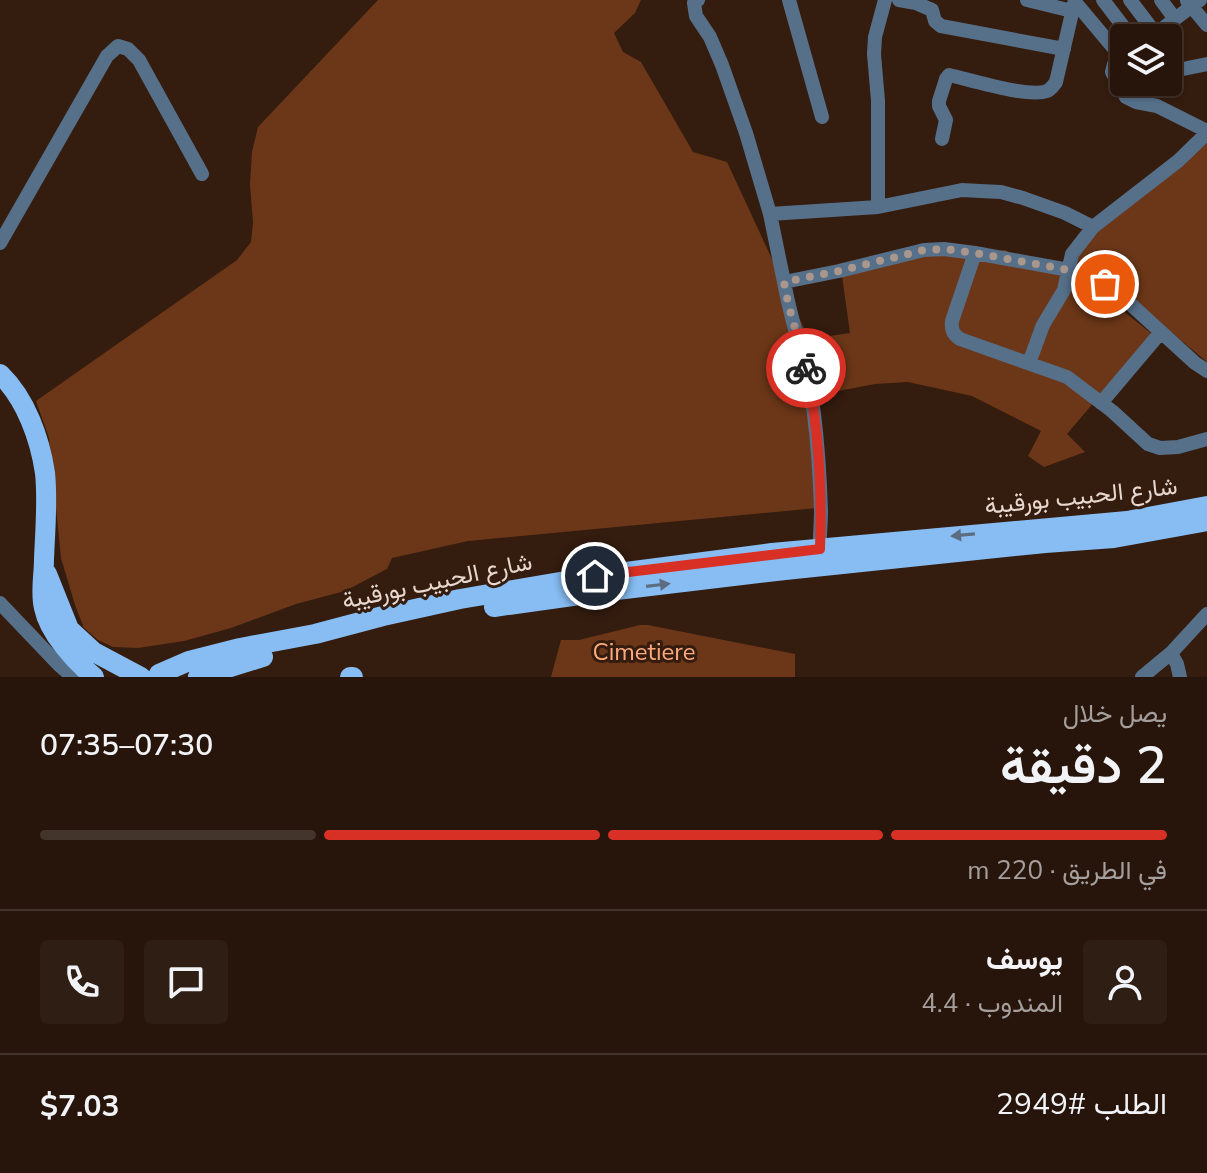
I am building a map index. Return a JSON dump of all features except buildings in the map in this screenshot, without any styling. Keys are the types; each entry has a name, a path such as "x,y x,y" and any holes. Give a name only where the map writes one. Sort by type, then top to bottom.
{"main road":[{"path":"0,374 22,404 36,435 45,475 44,613 68,652 94,677"},
{"name":"شارع الحبيب بورقيبة","path":"198,677 251,659 469,610 821,558 1127,521 1207,506"},
{"name":"شارع الحبيب بورقيبة","path":"152,676 189,661 240,648 315,634 460,599 595,576 1114,538 1207,521"},
{"path":"44,566 69,629 94,652 152,676"}],"street":[{"path":"698,0 694,3 696,16 718,52 770,214 788,303 807,373 820,482 821,558"},
{"path":"789,0 822,117"},
{"path":"878,207 874,54 875,37 885,0"},
{"path":"899,0 916,2 932,10 935,21 941,26 1064,49"},
{"path":"1027,0 1074,4 1110,44"},
{"path":"1103,0 1121,24"},
{"path":"1130,0 1145,24"},
{"path":"1161,0 1175,19"},
{"path":"1169,24 1193,2 1207,25"},
{"path":"942,139 946,120 939,101 948,76 1007,89 1047,91 1056,82 1074,4"},
{"path":"0,243 107,56 118,46 128,49 139,60 202,174"},
{"path":"1182,69 1207,64"},
{"path":"1029,363 1043,325 1064,290 1072,254 1093,227 1178,161 1207,132 1157,106 1136,102 1125,96"},
{"path":"1147,103 1148,96"},
{"path":"770,214 878,207 962,190 1001,192 1045,205 1093,227"},
{"path":"784,282 924,250 944,249 1069,270 1115,290 1207,371"},
{"path":"975,253 952,321 951,329 960,339 1067,377 1148,444 1160,448 1178,447 1207,439"},
{"path":"1101,403 1161,332"},
{"path":"0,603 73,677"},
{"path":"22,626 44,613"},
{"path":"1142,677 1171,653 1207,614"},
{"path":"1171,653 1180,677"}],"green space":[{"path":"378,0 641,0 635,13 614,33 623,52 641,62 693,152 727,162 809,339 850,333 842,276 925,254 971,255 1005,250 1102,294 1152,334 1067,434 1085,452 1044,467 1028,456 1041,431 972,396 908,382 875,384 812,396 817,508 468,541 392,558 387,569 345,591 296,604 231,628 184,641 138,648 113,647 84,628 75,605 61,558 49,438 36,401 237,260 251,242 250,184 252,152 258,127"},
{"path":"1207,139 1207,362 1111,282 1071,263 1090,238"},
{"name":"Cimetiere","path":"640,625 795,654 795,677 551,677 561,640 579,640"}],"way so far":[{"path":"806,368 784,282 924,250 944,249 1069,270 1105,284"}],"route":[{"path":"595,576 820,549 818,452 806,368"}]}
